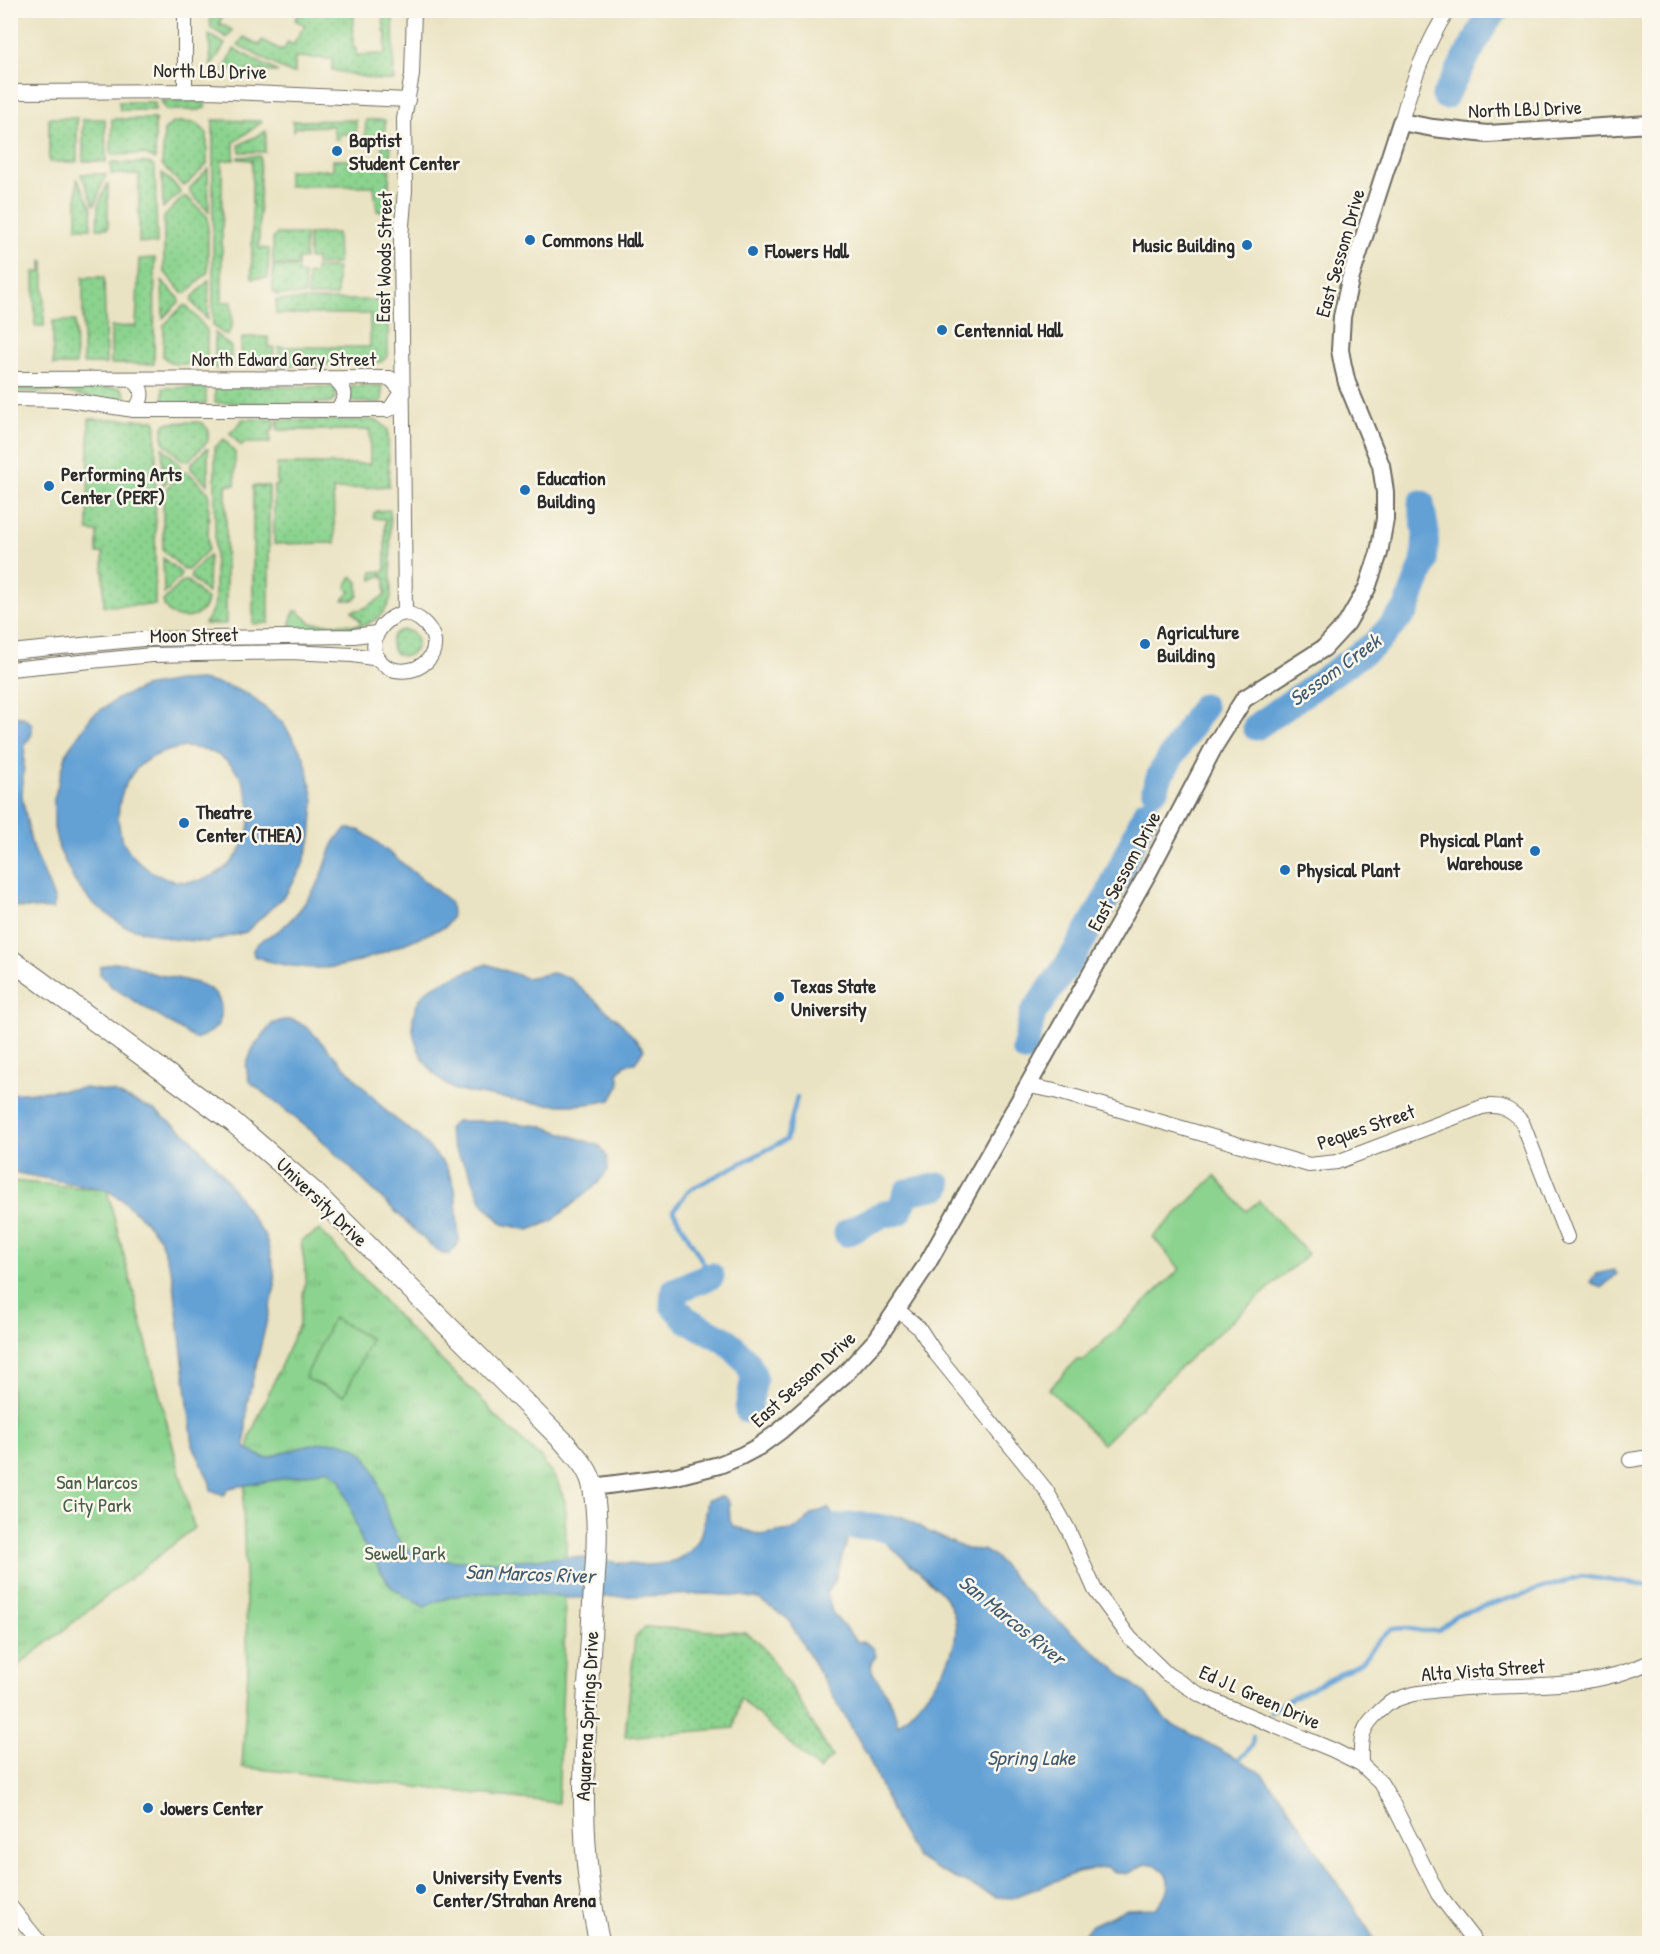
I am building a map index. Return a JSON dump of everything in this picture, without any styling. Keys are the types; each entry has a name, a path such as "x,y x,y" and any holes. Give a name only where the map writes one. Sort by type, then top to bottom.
{"main road":[{"name":"University Drive","path":"12,960 233,1122 308,1186 564,1442 583,1464 593,1487"},
{"name":"Aquarena Springs Drive","path":"593,1487 596,1533 583,1810 586,1871 600,1944"}],"street":[{"path":"185,10 185,91"},
{"name":"East Woods Street","path":"405,613 402,237 405,190 404,119 413,54 414,10"},
{"path":"1401,122 1414,75 1426,46 1448,10"},
{"name":"North LBJ Drive","path":"10,92 185,91 408,100"},
{"name":"North LBJ Drive","path":"1401,122 1487,134 1650,124"},
{"name":"East Sessom Drive","path":"593,1487 676,1476 720,1465 758,1446 845,1374 877,1339 922,1273 1144,882 1215,745 1244,699 1324,648 1347,623 1367,588 1379,553 1385,519 1385,492 1381,465 1345,374 1340,350 1340,333 1350,280 1401,122"},
{"name":"North Edward Gary Street","path":"10,379 390,378 402,391"},
{"path":"131,379 138,383 142,393 140,404 134,410"},
{"path":"335,379 345,393 342,404 336,410"},
{"path":"10,399 68,400 134,410 390,409 402,391"},
{"path":"405,613 422,619 429,628 433,644 430,657 418,668 410,671 391,669 379,659 376,650 376,633 384,622 391,616 405,613"},
{"name":"Moon Street","path":"10,652 143,639 354,636 376,633"},
{"name":"Moon Street","path":"10,669 152,655 290,652 353,655 379,659"},
{"name":"Peques Street","path":"1029,1086 1055,1091 1309,1165 1337,1162 1482,1107 1509,1108 1522,1122 1567,1237"},
{"name":"Ed J L Green Drive","path":"898,1310 919,1328 936,1354 1046,1490 1068,1529 1095,1590 1130,1638 1167,1674 1202,1696 1361,1764 1381,1783 1437,1894 1477,1944"},
{"path":"1630,1460 1650,1457"},
{"name":"Alta Vista Street","path":"1361,1764 1360,1742 1368,1721 1390,1702 1420,1693 1471,1688 1564,1684 1599,1679 1650,1662"},
{"path":"10,1906 41,1944"}],"green space":[{"path":"301,10 354,11 353,48 356,48 356,55 385,54 386,32 384,32 383,11 393,11 394,80 378,80 332,70 332,59 295,57 295,73 290,73 238,45 244,37 259,45 262,40 283,51 288,42 293,45 305,25 295,20"},
{"path":"209,11 222,17 219,23 232,30 227,38 211,28"},
{"path":"209,35 225,44 211,67"},
{"path":"234,49 278,72 224,70"},
{"path":"205,100 205,108 199,110 166,110 161,101"},
{"path":"119,102 155,102 155,110 120,110"},
{"path":"49,118 77,118 77,162 49,162"},
{"path":"83,119 105,119 106,162 83,161"},
{"path":"112,119 155,119 155,159 143,154 111,155"},
{"path":"213,120 262,121 234,142 234,160 222,160 222,302 232,302 232,327 227,336 213,326"},
{"path":"356,120 356,134 340,134 339,139 335,139 333,126 297,127 293,131 293,121"},
{"path":"366,120 385,120 385,137 391,136 388,212 377,211 374,186 288,186 288,170 333,170 333,160 382,160 382,138 365,138"},
{"path":"172,123 196,123 207,133 207,164 186,185 182,185 162,165 164,131"},
{"path":"266,131 265,152 240,152 239,145"},
{"path":"260,156 259,248 269,249 268,278 252,278 252,160 238,159 238,157"},
{"path":"111,163 148,163 155,168 157,244 139,242 139,175 111,174"},
{"path":"208,169 209,212 190,193 190,188"},
{"path":"162,173 179,189 180,193 163,208"},
{"path":"81,174 106,174 95,205 94,205"},
{"path":"77,178 92,208 91,228 77,228"},
{"path":"108,183 108,228 97,228 98,206"},
{"path":"183,197 187,197 208,217 208,272 187,293 182,293 164,271 164,217"},
{"path":"337,233 338,264 316,265 316,259 309,259 308,234"},
{"path":"277,234 305,234 305,259 298,259 298,265 273,265 273,239"},
{"path":"155,258 154,364 111,364 111,327 136,326 139,259"},
{"path":"42,261 44,261 44,326 35,326 34,272 42,272"},
{"path":"273,267 298,267 298,273 304,274 305,295 276,295 276,292 273,292"},
{"path":"315,268 337,268 337,296 308,296 308,274 315,274"},
{"path":"83,277 104,277 106,364 83,364"},
{"path":"209,280 208,320 192,302 192,298"},
{"path":"162,281 179,298 179,302 163,318"},
{"path":"276,300 388,300 388,356 381,362 279,366 279,347 370,347 370,314 276,314"},
{"path":"183,306 187,306 207,330 207,356 198,364 174,363 163,356 164,325"},
{"path":"53,321 75,321 76,365 53,365"},
{"path":"215,333 231,347 231,367 215,368"},
{"path":"242,337 268,337 268,347 274,347 273,366 240,365"},
{"path":"351,386 382,386 382,403 351,402"},
{"path":"10,387 121,388 126,396 123,402 105,401 66,392 11,391"},
{"path":"206,387 206,404 163,404 163,388"},
{"path":"215,387 333,387 336,397 331,403 215,403"},
{"path":"89,419 154,420 156,422 155,605 104,606 103,553 97,553 97,532 88,531"},
{"path":"242,419 274,419 274,430 270,431 270,443 244,443 241,446 230,433"},
{"path":"277,420 374,420 380,422 388,430 389,486 333,490 335,543 274,544 274,486 277,485 277,464 370,464 370,430 278,430"},
{"path":"166,423 202,423 208,429 208,441 188,461 182,460 163,442 163,427"},
{"path":"224,439 235,453 235,485 226,485 226,624 204,624 215,602 215,447"},
{"path":"162,447 180,464 180,469 163,485"},
{"path":"208,449 208,485 191,469 191,464"},
{"path":"183,472 188,472 209,493 208,550 188,570 184,570 163,550 163,492"},
{"path":"253,486 269,486 269,623 253,624"},
{"path":"390,510 391,597 385,610 376,619 364,625 335,630 292,630 291,620 295,611 311,623 359,625 361,622 352,611 366,607 385,596 385,580 382,575 372,580 372,572 385,571 385,519 373,518 377,511"},
{"path":"209,555 207,593 191,578 191,573"},
{"path":"163,558 181,573 164,594"},
{"path":"352,576 358,582 358,596 353,600 343,600 350,592 346,587"},
{"path":"183,581 188,581 207,600 199,613 185,618 171,614 163,601"},
{"path":"404,630 413,634 417,643 413,652 404,656 395,652 391,643 395,634"},
{"path":"1215,1176 1246,1211 1259,1201 1308,1254 1192,1356 1103,1444 1049,1389 1077,1360 1084,1360 1180,1269 1153,1237"},
{"name":"San Marcos City Park","path":"11,1181 107,1190 194,1528 11,1671"},
{"name":"Sewell Park","path":"320,1230 407,1327 487,1405 493,1414 541,1458 557,1481 565,1501 566,1547 558,1803 242,1767 248,1671 243,1506 250,1436 299,1324 306,1276 301,1241"},
{"path":"333,1318 371,1339 344,1396 305,1378"},
{"path":"645,1627 746,1633 760,1643 795,1694 832,1757 819,1770 740,1698 734,1728 625,1737 635,1637"}],"water":[{"path":"201,680 228,686 249,695 282,722 304,756 314,799 311,839 302,867 286,894 246,932 207,942 172,939 124,926 92,903 75,882 59,849 54,828 54,799 67,751 92,716 117,699 144,687 177,681","holes":["184,747 203,749 223,758 243,782 250,808 248,833 238,854 223,870 203,879 181,882 158,875 135,858 122,837 118,812 124,788 138,767 159,754"]},
{"path":"10,716 23,717 32,724 32,734 25,745 22,796 31,842 55,901 53,909 22,908 11,905"},
{"path":"348,829 359,830 370,837 449,901 452,915 448,924 386,952 350,964 327,968 276,963 254,956 255,946 282,928 306,902 321,878 337,839"},
{"path":"112,963 133,965 148,972 197,983 208,988 216,995 220,1004 221,1016 218,1025 208,1034 195,1039 112,987 100,974 100,967"},
{"path":"487,964 526,978 552,973 568,977 621,1023 644,1049 635,1063 626,1064 618,1073 620,1084 611,1100 579,1105 516,1101 464,1092 453,1089 442,1081 423,1059 417,1046 413,1032 413,1018 417,1005 429,988"},
{"path":"283,1020 294,1020 308,1028 388,1113 419,1137 446,1166 455,1188 459,1241 449,1254 443,1254 429,1244 314,1133 249,1081 246,1066 253,1048 272,1024"},
{"name":"Spring Lake","path":"84,1088 113,1092 154,1110 189,1136 222,1173 266,1238 274,1270 275,1286 247,1404 245,1448 266,1458 324,1443 350,1445 362,1453 371,1464 391,1525 398,1538 408,1549 440,1559 486,1561 570,1557 654,1565 675,1560 695,1546 703,1528 707,1500 724,1496 729,1503 730,1521 733,1526 760,1535 796,1529 812,1514 828,1508 847,1541 834,1583 827,1593 832,1612 856,1641 866,1643 874,1649 876,1656 871,1663 872,1671 892,1704 898,1725 936,1682 953,1648 956,1630 953,1612 943,1595 882,1539 888,1516 903,1517 966,1549 983,1550 994,1556 1037,1603 1145,1694 1167,1721 1259,1771 1283,1799 1377,1943 1074,1943 1092,1925 1126,1909 1155,1908 1167,1891 1168,1881 1163,1871 1156,1865 1145,1864 1128,1873 1116,1872 1107,1867 1078,1872 1012,1898 996,1897 917,1858 897,1824 867,1754 788,1619 758,1599 707,1594 569,1598 491,1592 457,1596 424,1607 391,1587 362,1542 341,1479 328,1469 229,1488 224,1495 211,1490 193,1445 173,1277 160,1239 144,1220 121,1199 107,1190 11,1172 10,1094"},
{"path":"456,1121 494,1121 542,1126 600,1146 607,1157 608,1170 597,1184 552,1221 529,1230 503,1224 482,1203 469,1171 452,1145 448,1129"},
{"path":"1614,1270 1617,1274 1601,1288 1590,1282 1596,1274"}],"waterway":[{"name":"Sessom Creek","path":"1445,96 1487,20 1496,10"},
{"name":"Sessom Creek","path":"1256,727 1376,643 1406,610 1424,563 1426,533 1421,503"},
{"name":"Sessom Creek","path":"1155,789 1161,773 1203,707"},
{"name":"Sessom Creek","path":"1025,1049 1033,1013 1071,960 1109,894 1146,812"},
{"path":"711,1276 673,1211 689,1190 786,1140 797,1097"},
{"name":"Sessom Creek","path":"847,1233 883,1214 899,1212 907,1192 939,1186"},
{"name":"Sessom Creek","path":"711,1276 674,1291 673,1305 687,1320 727,1341 748,1363 754,1377 748,1410"},
{"name":"San Marcos River","path":"808,1543 831,1529 861,1526 886,1529 916,1546"},
{"path":"1271,1712 1284,1702 1361,1663 1380,1639 1393,1629 1439,1631 1456,1615 1582,1576 1640,1585 1650,1584"},
{"path":"1235,1764 1252,1746 1253,1737"}],"place":[{"name":"Baptist Student Center","path":"337,151"},
{"name":"Commons Hall","path":"530,240"},
{"name":"Music Building","path":"1247,245"},
{"name":"Flowers Hall","path":"753,251"},
{"name":"Centennial Hall","path":"942,330"},
{"name":"Performing Arts Center (PERF)","path":"49,486"},
{"name":"Education Building","path":"525,490"},
{"name":"Agriculture Building","path":"1145,644"},
{"name":"Theatre Center (THEA)","path":"184,823"},
{"name":"Physical Plant Warehouse","path":"1535,851"},
{"name":"Physical Plant","path":"1285,870"},
{"name":"Texas State University","path":"779,997"},
{"name":"Jowers Center","path":"148,1808"},
{"name":"University Events Center/Strahan Arena","path":"421,1889"}]}
